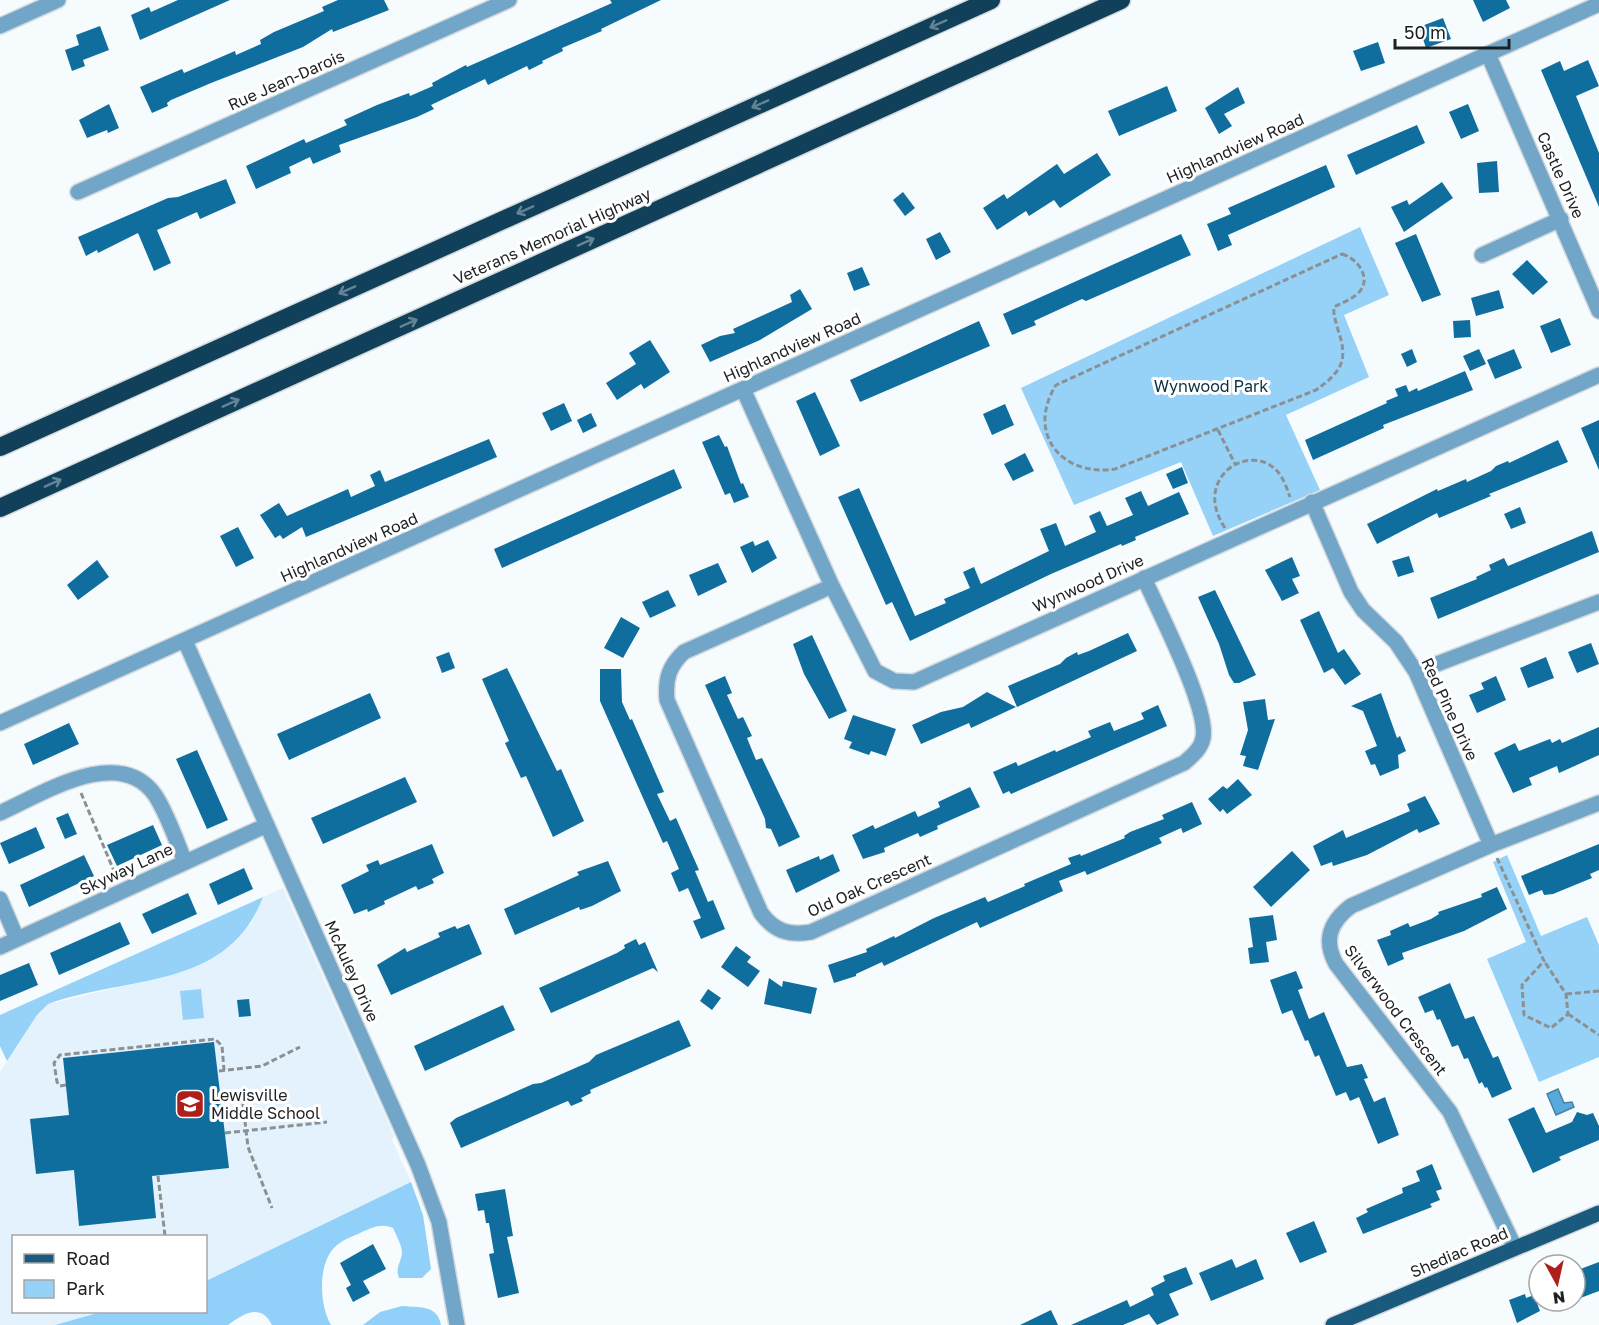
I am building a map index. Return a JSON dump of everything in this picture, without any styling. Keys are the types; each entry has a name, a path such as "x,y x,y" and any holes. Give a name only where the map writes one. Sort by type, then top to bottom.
{"highway":[{"name":"Veterans Memorial Highway","path":"0,447 991,0"},
{"name":"Veterans Memorial Highway","path":"0,508 1121,0"}],"main road":[{"name":"Shediac Road","path":"1333,1325 1599,1214"}],"street":[{"path":"0,26 23,8 58,0"},
{"name":"Rue Jean-Darois","path":"78,192 509,0"},
{"name":"Highlandview Road","path":"0,723 1599,4"},
{"name":"Castle Drive","path":"1488,54 1599,311"},
{"path":"1482,255 1561,219"},
{"name":"Wynwood Drive","path":"743,389 832,586 875,671 894,681 914,682 1599,375"},
{"name":"Red Pine Drive","path":"1312,502 1351,592 1363,610 1396,642 1416,672 1491,845"},
{"name":"Old Oak Crescent","path":"832,586 684,652 673,662 666,685 667,700 761,913 769,924 782,931 796,934 811,932 1184,763 1197,752 1203,739 1200,706 1144,578"},
{"path":"1416,672 1599,602"},
{"name":"McAuley Drive","path":"185,641 422,1174 439,1222 457,1325"},
{"path":"0,813 76,780 111,771 131,776 147,787 161,805 185,862"},
{"name":"Silverwood Crescent","path":"1515,1248 1450,1112 1330,954 1331,929 1336,917 1351,906 1491,845 1599,803"},
{"name":"Skyway Lane","path":"0,947 267,825"},
{"path":"0,899 17,939"}],"path":[{"path":"1342,254 1352,257 1359,263 1364,275 1363,286 1357,295 1334,307 1333,314 1343,344 1340,368 1316,390 1218,430 1115,469 1090,471 1067,462 1057,454 1043,422 1044,409 1056,385 1331,257 1342,254"},
{"path":"1218,430 1234,464"},
{"path":"1232,538 1218,517 1213,504 1217,482 1234,464 1256,460 1270,465 1282,479 1296,510"},
{"path":"76,780 122,891"},
{"path":"1491,845 1544,961 1566,994 1568,1014"},
{"path":"1544,961 1522,985 1524,1015 1551,1028 1568,1014"},
{"path":"1566,994 1599,991"},
{"path":"1568,1014 1599,1035"},
{"path":"66,1085 60,1086 57,1082 54,1063 60,1055 215,1039 222,1046 224,1070"},
{"path":"219,1071 262,1066 300,1047"},
{"path":"222,1099 242,1096 248,1148 272,1208"},
{"path":"225,1133 327,1122"},
{"path":"158,1176 165,1235"}],"shaded area":[{"name":"Lewisville Middle School","path":"283,888 394,1136 392,1140 411,1182 207,1281 207,1235 12,1235 12,1313 97,1313 55,1325 0,1325 0,1072 37,1015 48,1004 158,978 205,962 251,924 263,897"},
{"path":"1558,1089 1564,1103 1572,1102 1574,1107 1556,1115 1547,1094"},
{"path":"411,1182 423,1215 431,1269 422,1278 399,1278 398,1268 402,1250 393,1228 374,1227 343,1241 331,1252 323,1272 322,1295 331,1325 272,1325 263,1314 252,1312 228,1325 55,1325 97,1313 207,1313 207,1281"},
{"path":"402,1306 431,1310 436,1313 441,1325 363,1325 380,1312"}],"green space":[{"name":"Wynwood Park","path":"1360,227 1389,295 1344,315 1369,377 1286,415 1320,490 1213,536 1181,462 1074,505 1021,388"},
{"path":"1507,855 1541,936 1587,917 1599,945 1599,1057 1539,1082 1487,959 1526,942 1493,862"},
{"path":"263,897 247,927 225,949 200,965 172,975 78,995 48,1004 37,1015 7,1061 0,1046 0,1015"},
{"path":"201,989 204,1018 183,1020 180,991"}],"building":[{"path":"178,0 230,0 140,40 131,15 149,7 151,12"},
{"path":"338,0 384,0 389,10 333,32 332,29 303,47 171,100 167,103 168,106 152,113 140,87 182,69 184,73 235,51 236,55 261,44 260,40 274,32 324,11 322,7"},
{"path":"610,0 661,0 601,29 602,31 562,48 563,51 529,70 527,66 488,85 485,79 431,105 434,109 417,117 339,145 341,152 313,164 310,157 289,167 291,173 256,189 246,166 304,139 306,143 347,125 344,120 377,105 409,93 410,96 433,86 432,83 466,65 467,67 612,3"},
{"path":"1473,0 1506,0 1510,8 1483,22"},
{"path":"1443,18 1451,39 1426,48 1419,27"},
{"path":"100,26 109,50 83,60 85,66 72,71 65,50 79,45 76,35"},
{"path":"1378,42 1385,63 1361,71 1353,51"},
{"path":"1588,60 1599,86 1576,96 1599,153 1599,207 1541,70 1560,61 1564,71"},
{"path":"1167,86 1177,111 1119,136 1108,111"},
{"path":"1238,87 1245,103 1224,114 1232,126 1219,134 1205,108"},
{"path":"109,104 119,128 87,138 79,120"},
{"path":"1468,104 1479,131 1461,139 1449,112"},
{"path":"1417,125 1425,143 1356,175 1347,155"},
{"path":"1097,153 1111,175 1060,208 1054,200 1029,216 1026,211 997,230 983,208 1004,194 1007,199 1057,164 1064,174"},
{"path":"1497,161 1499,192 1479,193 1477,163"},
{"path":"1326,165 1335,187 1228,235 1232,245 1218,251 1207,224 1231,214 1228,208"},
{"path":"226,179 236,203 200,219 197,212 157,230 171,263 154,271 138,233 98,253 97,250 86,256 78,237 168,198 178,197"},
{"path":"1442,182 1453,198 1404,232 1391,207 1407,200 1409,205"},
{"path":"903,192 915,208 905,216 893,200"},
{"path":"940,232 951,252 936,260 926,239"},
{"path":"1181,234 1191,255 1086,301 1082,299 1034,321 1036,325 1012,335 1003,314"},
{"path":"1416,234 1441,295 1422,302 1395,243"},
{"path":"1527,260 1548,282 1533,295 1512,274"},
{"path":"862,267 870,285 854,291 847,273"},
{"path":"800,289 812,309 760,340 710,362 701,345 720,336 735,333 733,329 792,302 790,295"},
{"path":"1499,290 1504,308 1476,316 1471,298"},
{"path":"1560,318 1571,345 1551,353 1540,326"},
{"path":"1470,320 1471,337 1454,338 1453,321"},
{"path":"979,321 990,346 860,402 850,380"},
{"path":"650,340 670,372 644,389 641,384 617,400 606,383 636,364 629,353"},
{"path":"1412,349 1417,362 1407,367 1401,354"},
{"path":"1479,349 1486,364 1470,371 1463,356"},
{"path":"1514,349 1522,368 1495,379 1487,360"},
{"path":"1465,371 1473,390 1383,425 1384,428 1313,460 1305,440 1387,403 1386,401 1398,396 1395,389 1406,385 1409,392 1417,388 1418,391"},
{"path":"815,392 840,446 820,456 796,401"},
{"path":"564,403 572,421 551,431 542,413"},
{"path":"1005,404 1014,425 992,435 983,414"},
{"path":"591,413 597,426 583,433 577,420"},
{"path":"1599,420 1599,470 1581,428"},
{"path":"719,435 725,447 727,446 741,484 743,483 749,497 734,503 730,493 725,495 702,442"},
{"path":"489,439 497,457 306,537 302,527 283,539 280,535 275,538 260,515 279,503 287,516 348,489 351,497 375,486 370,475 380,470 385,482"},
{"path":"1558,440 1568,462 1489,494 1491,496 1439,518 1437,513 1377,544 1367,524 1437,489 1438,491 1466,479 1467,482 1491,471 1496,466 1508,461 1509,463"},
{"path":"1025,453 1034,471 1013,481 1004,464"},
{"path":"1182,467 1188,483 1173,489 1166,474"},
{"path":"674,469 682,488 502,568 494,549"},
{"path":"859,488 915,616 946,603 944,599 970,588 963,572 974,567 981,584 1049,551 1040,529 1056,523 1065,546 1096,532 1089,516 1100,511 1107,526 1133,515 1125,498 1141,491 1148,506 1179,492 1189,514 1135,537 1136,540 1122,546 1121,544 1051,574 910,641 892,602 886,605 838,497"},
{"path":"1520,507 1526,523 1511,529 1504,514"},
{"path":"238,527 254,558 236,567 220,536"},
{"path":"1592,531 1599,552 1438,619 1430,598 1477,579 1476,577 1491,570 1489,565 1504,558 1508,566"},
{"path":"768,540 777,558 752,573 740,547 753,541 755,546"},
{"path":"1409,556 1414,572 1398,577 1392,561"},
{"path":"1292,557 1300,576 1292,579 1299,593 1282,601 1265,570"},
{"path":"97,560 109,577 78,600 67,585"},
{"path":"718,563 727,582 698,596 689,575"},
{"path":"668,590 676,606 650,618 642,602"},
{"path":"1215,590 1256,675 1239,683 1234,683 1229,675 1219,644 1198,597"},
{"path":"1319,611 1338,653 1344,649 1361,674 1345,685 1333,668 1324,673 1300,620"},
{"path":"621,617 640,628 623,658 604,648"},
{"path":"1128,633 1137,651 1017,707 1008,686 1060,664 1077,652 1078,655 1089,651"},
{"path":"812,635 847,711 829,719 804,674 793,644"},
{"path":"1591,643 1599,664 1577,673 1568,652"},
{"path":"449,652 455,668 442,673 436,657"},
{"path":"1546,657 1554,678 1528,688 1520,668"},
{"path":"507,668 557,771 561,769 584,821 553,837 526,776 521,778 505,743 509,741 482,679"},
{"path":"600,669 621,669 622,702 630,720 632,719 664,792 657,794 670,821 676,818 699,870 695,871 708,902 713,900 725,929 701,939 693,921 701,918 688,888 679,892 671,873 679,869 667,841 663,843 600,701"},
{"path":"725,676 732,693 727,695 738,719 743,717 752,736 747,738 756,760 762,758 800,837 779,847 771,829 766,828 765,819 705,685"},
{"path":"1496,676 1506,700 1477,713 1469,695 1484,689 1481,683"},
{"path":"987,692 1016,707 971,728 969,723 921,744 912,725 941,712 963,707"},
{"path":"370,693 381,718 289,760 277,734"},
{"path":"1381,693 1397,738 1400,736 1406,751 1398,755 1399,768 1380,776 1375,764 1371,765 1365,751 1377,746 1363,711 1351,706"},
{"path":"1265,699 1268,720 1275,719 1258,770 1243,766 1246,756 1240,755 1248,730 1243,702"},
{"path":"1158,705 1167,726 1011,794 1009,791 1003,794 993,772 1016,762 1018,766 1055,750 1056,752 1091,737 1088,731 1110,722 1114,731 1144,719 1141,713"},
{"path":"853,715 896,729 886,756 871,751 869,755 849,748 852,742 844,739"},
{"path":"69,723 79,744 33,765 24,744"},
{"path":"1599,727 1599,755 1559,773 1557,766 1529,778 1532,785 1513,793 1494,753 1515,743 1519,751 1550,739 1552,743 1560,739 1562,743"},
{"path":"197,750 228,820 207,829 176,759"},
{"path":"405,777 417,802 323,844 311,818"},
{"path":"1238,779 1252,795 1227,814 1223,809 1220,812 1208,799 1223,786 1227,789"},
{"path":"970,787 980,807 937,826 938,829 920,837 918,833 884,848 885,852 863,859 852,835 873,825 875,829 915,811 918,817 940,807 938,802"},
{"path":"1425,796 1440,824 1419,833 1417,829 1367,855 1333,866 1332,862 1321,866 1313,846 1343,830 1346,838 1410,811 1407,804"},
{"path":"1192,802 1202,824 1183,833 1181,828 1159,838 1162,843 1087,875 1085,871 1059,881 1063,891 980,928 977,922 884,966 882,962 856,976 834,983 828,965 867,952 866,949 985,897 988,902 1025,886 1024,884 1071,864 1068,858 1080,854 1081,856 1125,838 1124,836 1130,832 1164,819 1162,815"},
{"path":"68,813 77,834 65,839 56,818"},
{"path":"153,825 162,845 117,866 107,845"},
{"path":"36,827 45,848 9,864 0,843"},
{"path":"432,844 444,873 432,879 434,883 418,890 416,886 384,901 385,904 368,912 367,909 354,914 341,885 369,871 366,865 378,860 380,865"},
{"path":"1599,844 1599,870 1590,874 1592,878 1553,894 1544,895 1542,890 1529,895 1521,876"},
{"path":"1292,851 1310,870 1271,907 1253,887"},
{"path":"833,854 840,871 796,893 786,870 819,856 820,860"},
{"path":"84,855 94,876 29,907 20,885"},
{"path":"608,861 621,891 592,906 580,910 579,907 515,935 504,909 579,875 577,872"},
{"path":"244,868 253,889 218,905 209,884"},
{"path":"1497,887 1507,909 1464,931 1402,953 1404,959 1388,966 1377,940 1391,935 1390,931 1408,923 1410,927 1431,919 1439,914 1438,912 1482,897 1481,894"},
{"path":"188,893 197,914 152,934 142,914"},
{"path":"1273,915 1277,940 1266,942 1269,962 1250,964 1248,948 1253,947 1249,918"},
{"path":"120,922 130,944 59,975 50,953"},
{"path":"469,924 482,954 391,995 377,965 405,948 407,952 440,937 438,933 455,926 457,929"},
{"path":"636,939 639,945 645,942 658,972 653,968 551,1013 539,988 617,953 625,948 624,945"},
{"path":"736,946 751,957 747,962 760,971 748,987 721,967"},
{"path":"29,963 38,985 0,1001 0,975"},
{"path":"1296,971 1303,988 1298,990 1309,1019 1324,1012 1347,1067 1362,1064 1368,1078 1364,1079 1374,1102 1385,1097 1399,1135 1378,1144 1359,1097 1350,1101 1346,1092 1336,1096 1319,1055 1315,1057 1308,1040 1305,1041 1292,1010 1282,1014 1270,980"},
{"path":"769,978 782,987 783,981 817,988 811,1014 764,1004"},
{"path":"1450,983 1465,1019 1474,1016 1493,1058 1498,1056 1512,1089 1492,1098 1487,1087 1485,1088 1482,1082 1479,1084 1468,1058 1464,1059 1458,1045 1452,1047 1440,1019 1437,1020 1433,1010 1425,1013 1418,997"},
{"path":"708,989 721,998 712,1010 700,1001"},
{"path":"249,999 251,1016 239,1017 237,1000"},
{"path":"503,1005 515,1030 425,1071 414,1046"},
{"path":"679,1020 691,1046 590,1090 591,1093 581,1098 583,1101 571,1106 568,1101 461,1148 450,1123 456,1118 589,1062 596,1055"},
{"path":"214,1042 229,1168 152,1176 156,1218 79,1226 74,1170 36,1174 30,1119 69,1115 63,1058"},
{"path":"1534,1107 1546,1133 1572,1122 1577,1112 1587,1115 1593,1113 1599,1126 1599,1140 1559,1157 1561,1160 1533,1173 1508,1119"},
{"path":"1432,1164 1442,1189 1436,1191 1440,1200 1430,1204 1432,1207 1363,1234 1356,1218 1368,1212 1366,1209 1403,1193 1402,1188 1420,1181 1416,1171"},
{"path":"505,1189 513,1236 507,1237 519,1293 498,1298 489,1254 494,1253 489,1223 486,1223 484,1210 478,1211 475,1194"},
{"path":"1314,1221 1327,1252 1300,1263 1286,1233"},
{"path":"373,1244 386,1269 363,1281 370,1293 353,1302 346,1288 351,1285 340,1263"},
{"path":"1232,1259 1236,1268 1256,1259 1264,1279 1211,1301 1199,1273"},
{"path":"1599,1262 1599,1291 1587,1296 1587,1266"},
{"path":"1186,1267 1193,1284 1169,1294 1179,1315 1157,1325 1149,1314 1123,1325 1071,1325 1127,1300 1130,1307 1154,1295 1151,1288 1165,1281 1163,1276"},
{"path":"1525,1294 1527,1313 1536,1313 1517,1323 1509,1300"},
{"path":"1051,1310 1058,1325 1020,1325"}],"place":[{"name":"Lewisville Middle School","path":"190,1104"}]}
